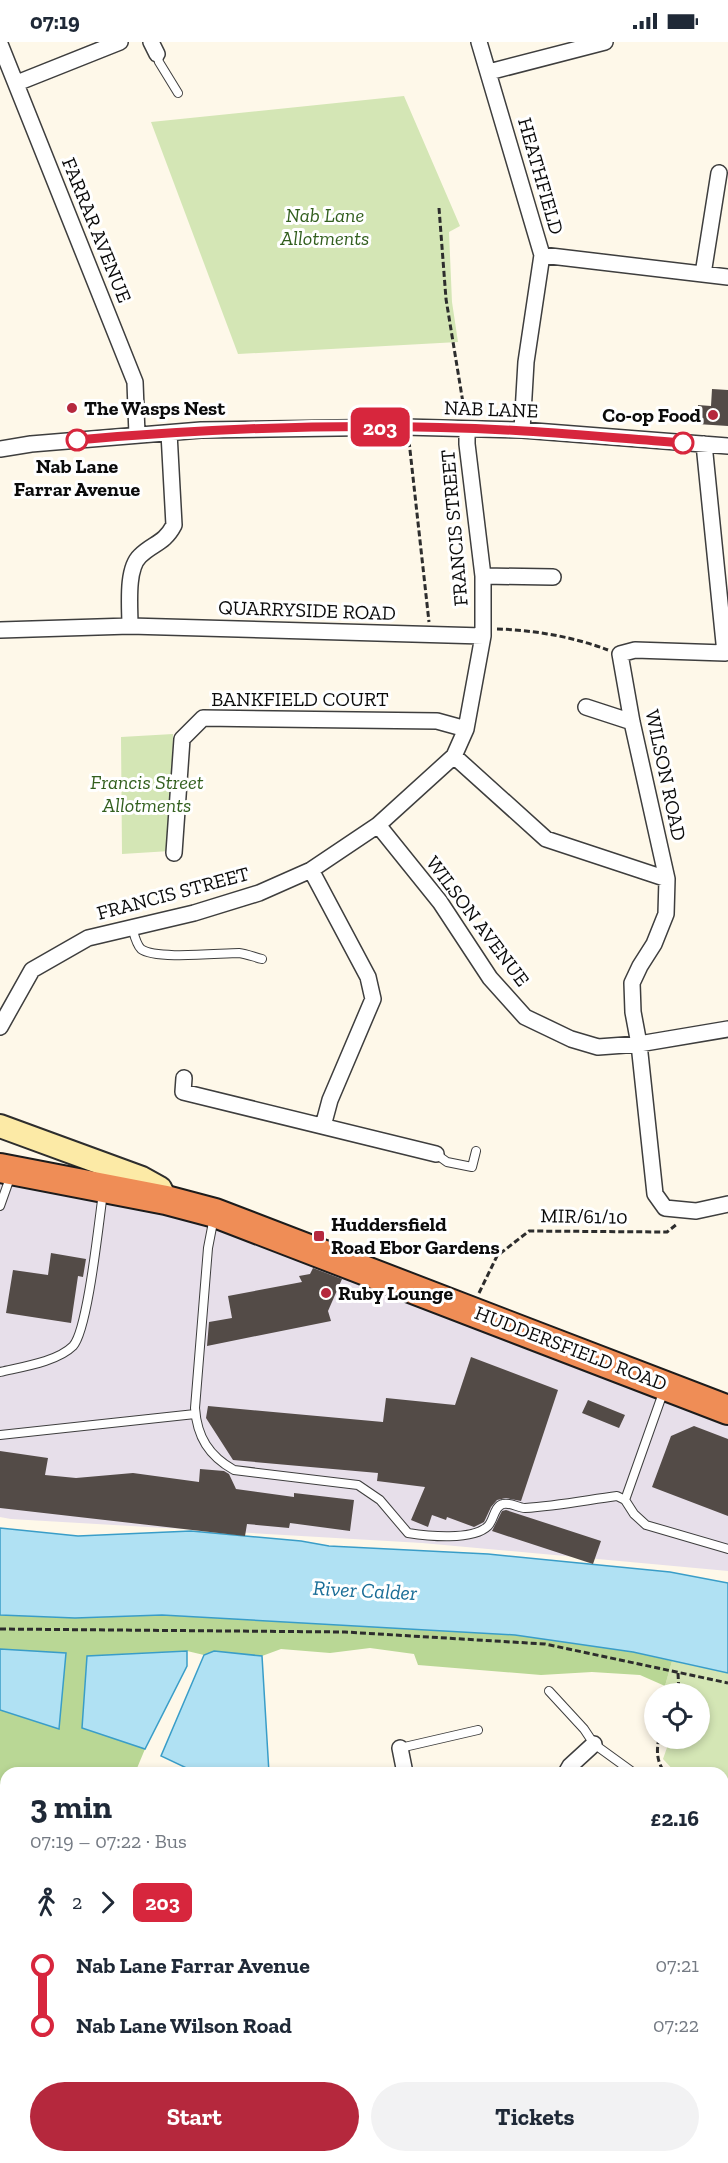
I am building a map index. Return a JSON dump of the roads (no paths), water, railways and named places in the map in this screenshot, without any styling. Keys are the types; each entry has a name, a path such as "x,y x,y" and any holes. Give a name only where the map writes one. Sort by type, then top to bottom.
{"highway":[{"name":"HUDDERSFIELD ROAD","path":"6,1170 166,1200 215,1213 728,1410"}],"street":[{"path":"16,83 120,42"},
{"name":"HEATHFIELD","path":"479,42 542,255 526,362 522,430"},
{"path":"489,72 605,42"},
{"name":"FARRAR AVENUE","path":"0,44 135,382 137,435"},
{"path":"703,274 719,173"},
{"path":"542,255 728,277"},
{"name":"NAB LANE","path":"0,449 31,444 201,430 407,427 522,430 728,446"},
{"name":"FRANCIS STREET","path":"0,1027 32,970 88,938 194,913 259,893 311,870 378,825 454,756 466,729 484,632 483,576 467,429"},
{"path":"130,626 131,572 138,557 168,537 174,525 169,432"},
{"path":"704,444 727,653"},
{"path":"483,576 553,577"},
{"name":"QUARRYSIDE ROAD","path":"0,630 130,626 430,635 484,632"},
{"name":"WILSON ROAD","path":"727,653 635,650 620,654 632,722 667,879 666,914 654,944 632,983 633,1012 639,1044 655,1194 665,1208 696,1211 728,1204"},
{"path":"586,707 632,722"},
{"name":"BANKFIELD COURT","path":"174,853 182,739 203,718 437,721 466,729"},
{"path":"454,756 546,839 667,879"},
{"name":"WILSON AVENUE","path":"378,825 440,902 490,978 525,1017 571,1040 598,1047 639,1044 728,1029"},
{"path":"311,870 368,977 373,999 330,1100 323,1126"},
{"path":"184,1078 183,1092 436,1154"},
{"path":"0,1126 142,1178 160,1188 166,1200"},
{"path":"569,1767 594,1744"},
{"path":"400,1748 404,1767"}],"lane":[{"path":"154,48 159,62 178,93"},
{"path":"132,927 139,947 144,951 172,954 239,953 262,959"},
{"path":"436,1154 447,1162 472,1167 476,1152"},
{"path":"0,1206 6,1170"},
{"path":"0,1371 40,1362 61,1354 73,1346 79,1336 91,1279 104,1189"},
{"path":"215,1213 208,1248 195,1414 196,1422 209,1450 218,1461 234,1470 358,1485 380,1500 408,1533 429,1536 478,1532 488,1527 498,1507 502,1504 522,1508 617,1496 625,1500 634,1514 646,1525 728,1549"},
{"path":"625,1500 666,1385"},
{"path":"0,1435 195,1414"},
{"path":"549,1691 584,1729 594,1744 626,1767"},
{"path":"400,1748 478,1730"}],"water":[{"name":"River Calder","path":"0,1528 78,1536 191,1531 301,1541 329,1546 488,1554 670,1572 728,1583 728,1673 633,1652 515,1635 162,1615 75,1618 0,1615"},
{"path":"0,1649 66,1653 59,1729 0,1710"},
{"path":"187,1651 187,1666 145,1749 82,1728 87,1656"},
{"path":"214,1651 262,1656 269,1767 184,1767 161,1756 204,1655"}],"place":[{"name":"The Wasps Nest","path":"72,408"},
{"name":"Co-op Food","path":"713,415"},
{"name":"Nab Lane Farrar Avenue","path":"77,440"},
{"name":"Huddersfield Road Ebor Gardens","path":"319,1236"},
{"name":"Ruby Lounge","path":"326,1293"}],"park label":[{"name":"Nab Lane Allotments","path":"325,226"},
{"name":"Francis Street Allotments","path":"147,794"}]}
